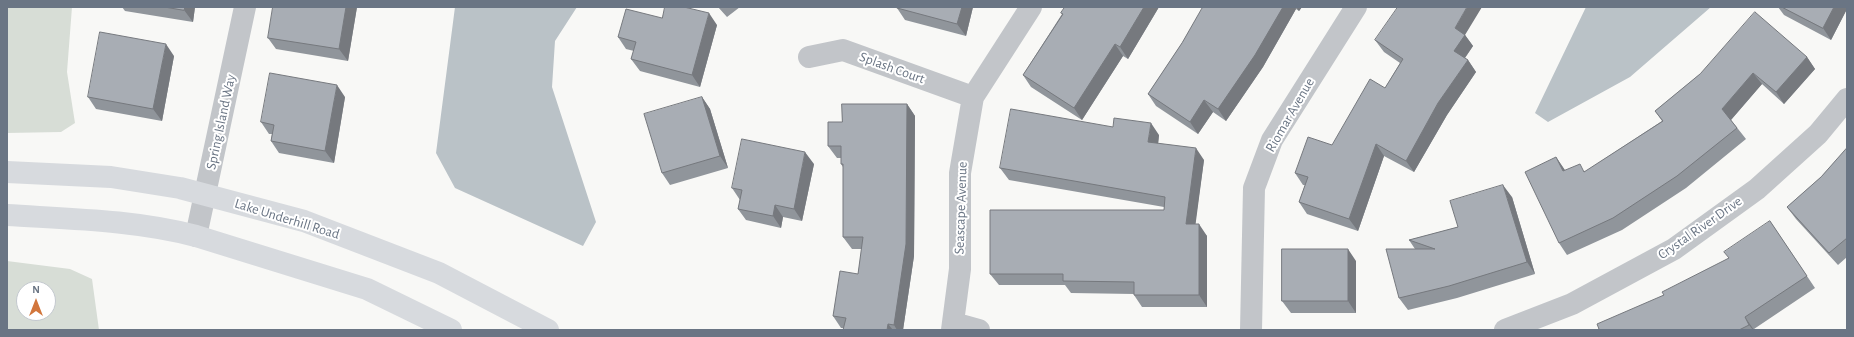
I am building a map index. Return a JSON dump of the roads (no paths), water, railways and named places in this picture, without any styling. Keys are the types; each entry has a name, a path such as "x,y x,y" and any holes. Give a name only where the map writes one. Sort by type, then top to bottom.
{"street":[{"name":"Spring Island Way","path":"196,236 245,7"},
{"name":"Seascape Avenue","path":"953,327 960,269 960,173 974,97 1031,7"},
{"name":"Riomar Avenue","path":"1251,330 1254,188 1272,140 1356,7"},
{"name":"Splash Court","path":"809,57 843,50 974,97"},
{"name":"Crystal River Drive","path":"1504,330 1572,304 1674,249 1757,189 1818,134 1847,98"},
{"name":"Lake Underhill Road","path":"7,172 111,177 180,188 304,221 439,273 548,330"},
{"path":"7,215 162,228 196,236 367,290 451,330"},
{"path":"953,327 979,330"}]}
